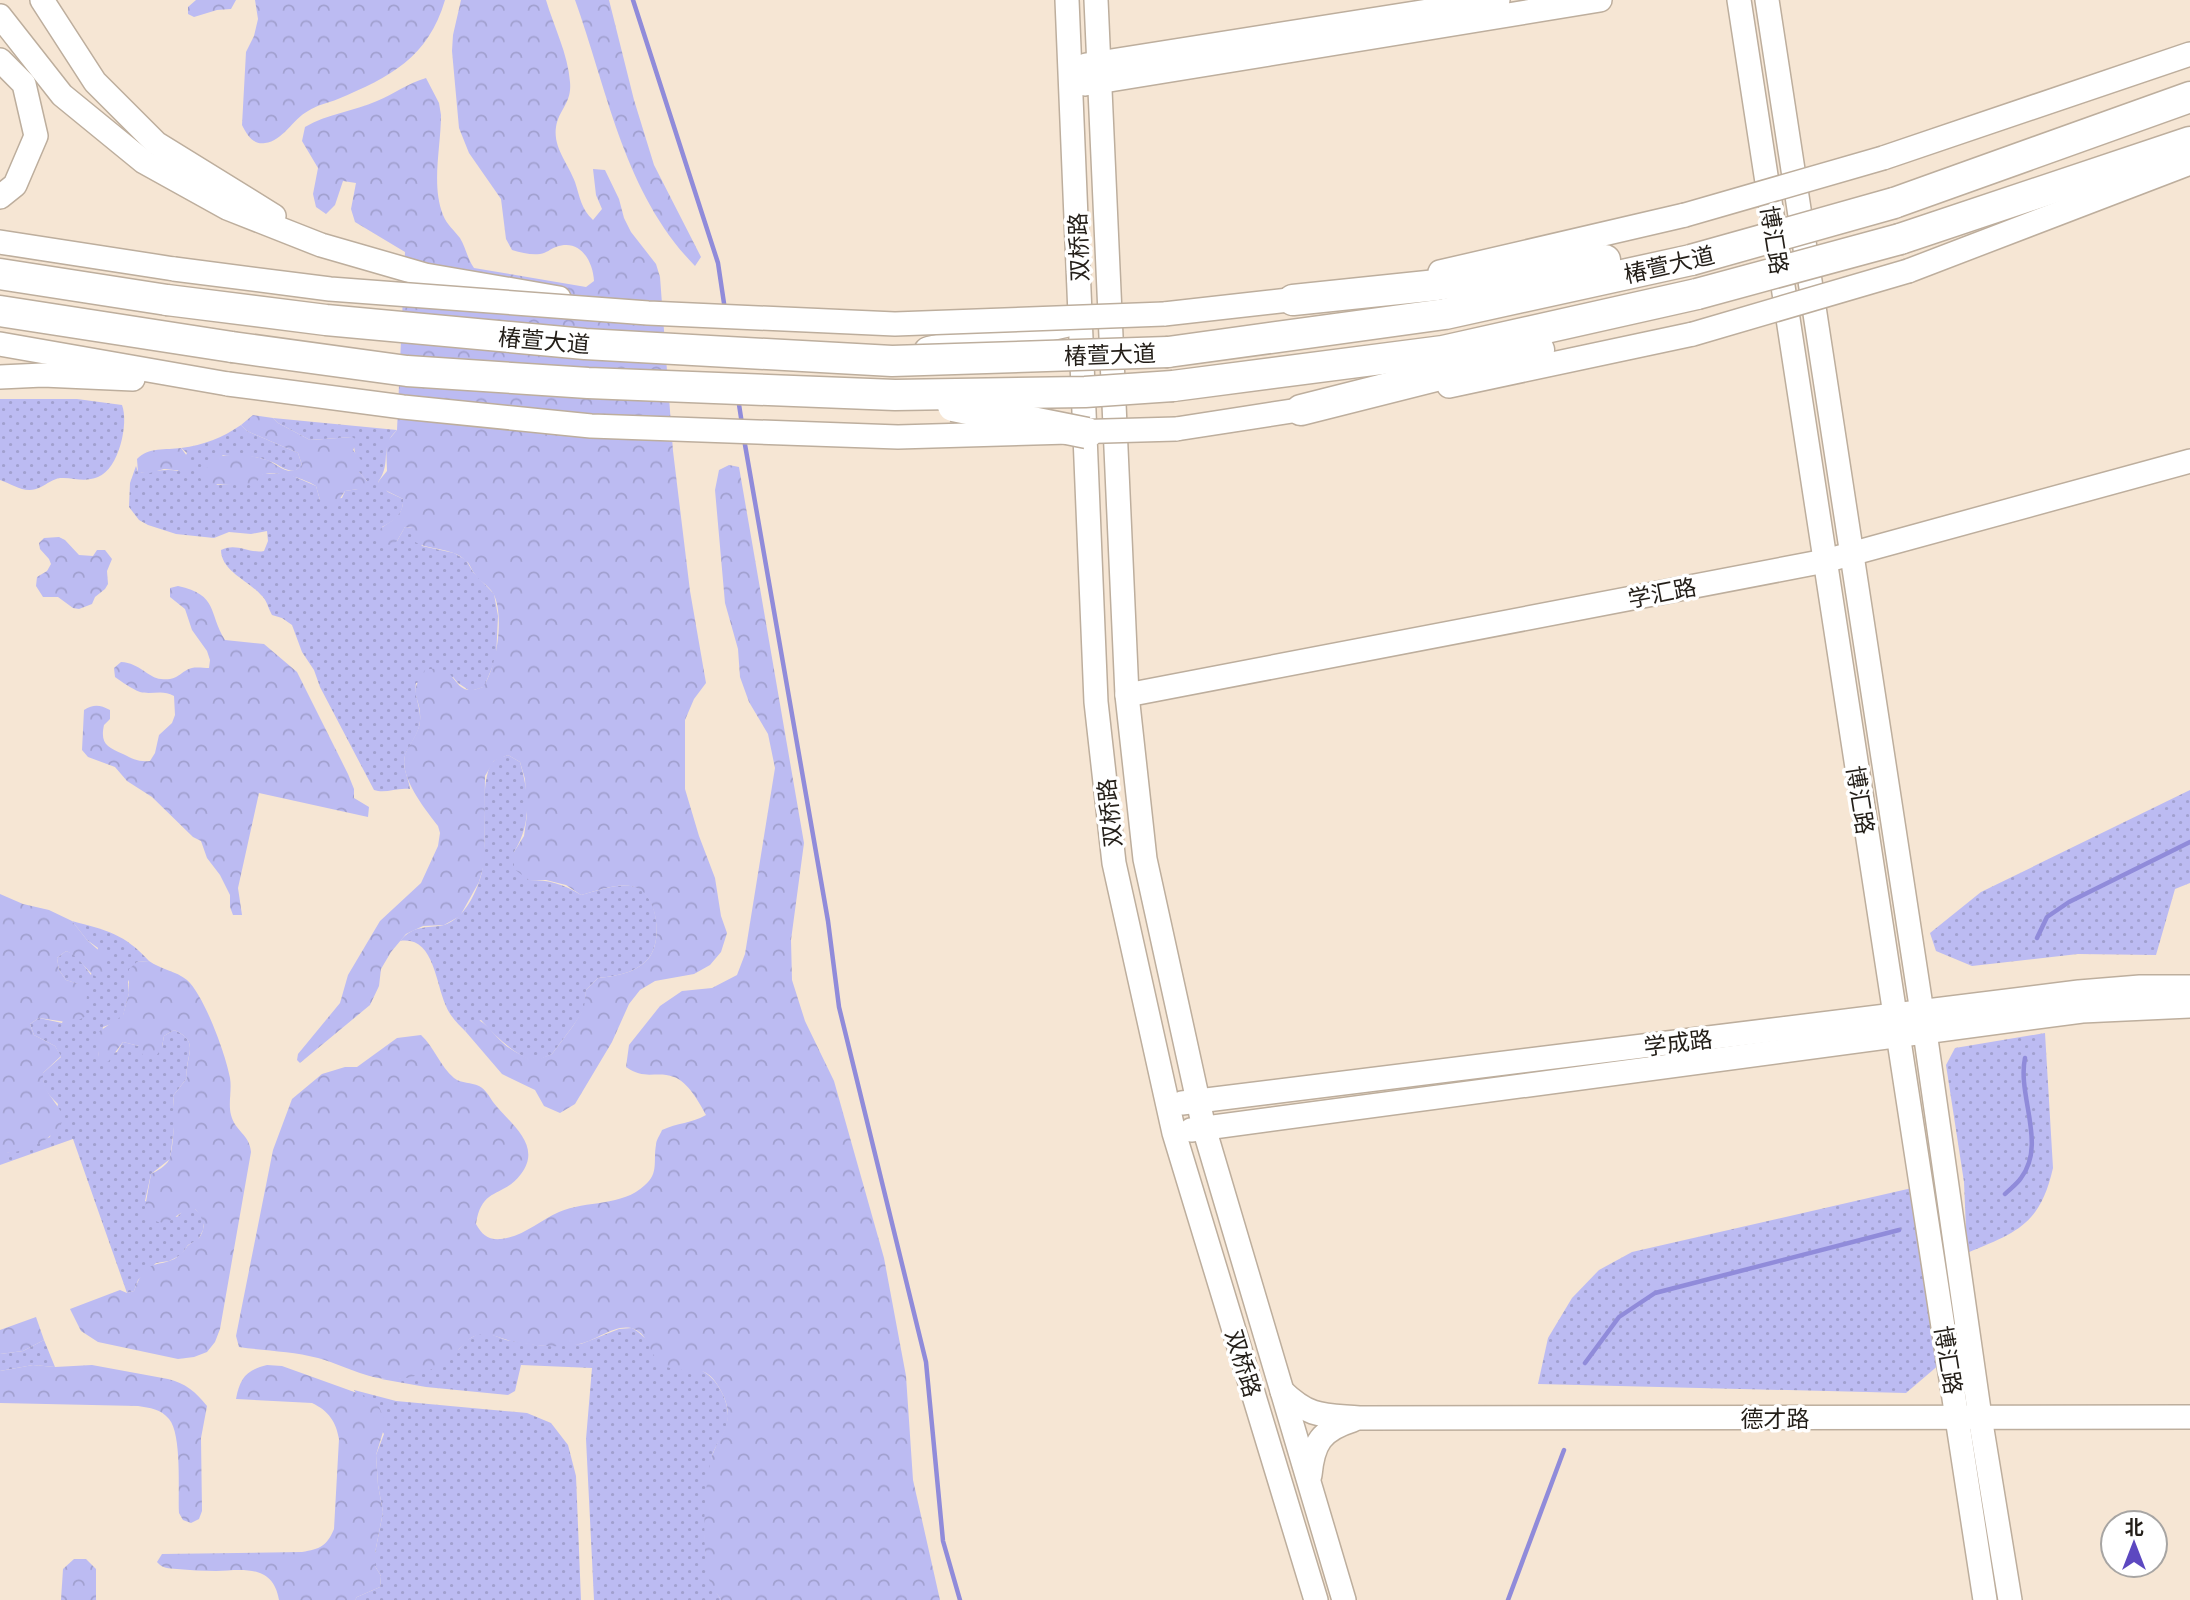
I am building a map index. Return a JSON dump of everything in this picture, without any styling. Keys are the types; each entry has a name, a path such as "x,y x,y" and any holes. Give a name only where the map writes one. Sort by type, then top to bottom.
{"highway":[{"name":"椿萱大道","path":"0,274 167,300 326,320 585,345 892,360 1168,352 1445,314 1691,254 1755,242 1894,203 2190,97"},
{"name":"椿萱大道","path":"0,311 407,371 588,383 895,395 1084,392 1173,386 1443,351 1696,312 1765,276 1900,239 2190,142"},
{"path":"1293,300 1691,254"},
{"path":"1301,410 1696,312"},
{"path":"892,360 1079,318"},
{"path":"895,395 1087,433"}],"main road":[{"path":"42,0 95,82 150,152"},
{"name":"双桥路","path":"1067,0 1096,702 1114,863 1174,1133 1316,1600"},
{"name":"双桥路","path":"1096,0 1127,695 1145,859 1204,1128 1344,1600"},
{"path":"1099,73 1498,0"},
{"path":"1071,77 1600,0"},
{"name":"博汇路","path":"1739,0 1895,1025 1969,1417 2010,1600"},
{"name":"博汇路","path":"1767,0 1923,1021 1969,1417 1985,1600"},
{"path":"0,16 62,95 150,152 321,245 425,275 648,313"},
{"path":"0,242 174,269 330,289 648,313 895,324 1164,314 1293,300 1444,271 1685,215 1883,158 2190,54"},
{"path":"0,60 24,84 36,136 16,185 0,197"},
{"path":"1696,312 1908,271 2190,163"},
{"path":"0,344 228,384 402,407 591,426 898,437 1087,433 1176,429 1301,410"},
{"path":"0,377 43,375 201,379"},
{"name":"学汇路","path":"1127,695 1825,561 2190,461"},
{"name":"学成路","path":"1174,1133 1923,1021 2079,992 2140,987 2190,987"},
{"name":"学成路","path":"1923,1021 2190,1006"},
{"name":"学成路","path":"1167,1105 1895,1025"},
{"name":"德才路","path":"1282,1391 1308,1412 1359,1418 2190,1417"},
{"name":"德才路","path":"1309,1482 1312,1458 1320,1439 1338,1424 1359,1418"}],"green space":[{"path":"196,0 236,0 231,9 194,17 188,14 188,7"},
{"path":"255,0 445,0 428,37 405,63 374,82 311,109 283,134 261,143 251,138 242,125 246,52 258,19"},
{"path":"461,0 546,0 564,51 570,82 569,95 556,127 557,142 583,207 593,220 602,209 596,195 593,169 605,170 631,232 656,264 660,277 673,451 690,591 706,683 694,699 685,720 685,789 715,878 721,916 727,933 721,952 710,965 694,974 655,981 640,990 629,1004 612,1042 575,1104 560,1113 544,1106 535,1090 502,1074 465,1028 476,1019 487,1026 506,1046 534,1061 552,1054 584,1008 586,990 598,978 632,971 648,959 655,943 656,922 651,903 639,889 610,887 581,895 566,885 546,880 529,880 514,869 514,852 524,836 527,815 525,779 520,762 508,755 494,761 485,776 484,864 479,882 460,916 444,925 423,926 406,934 381,969 379,986 370,1005 300,1063 297,1060 298,1054 340,1003 348,975 380,921 421,883 438,846 438,826 409,783 404,764 405,755 419,726 416,685 425,670 437,669 451,675 465,689 483,687 492,667 499,627 497,602 493,593 459,556 415,542 413,528 405,527 397,541 391,545 383,543 379,538 377,532 398,515 403,505 403,499 381,488 378,482 387,471 386,443 397,430 405,252 355,222 351,209 356,183 343,181 335,205 326,214 316,207 313,194 318,168 302,141 305,127 377,101 426,78 439,103 441,115 437,179 439,203 445,219 460,238 474,268 586,287 594,281 588,259 584,253 572,246 564,245 542,253 530,254 512,250 506,239 501,199 469,153 459,128 452,51"},
{"path":"575,0 609,0 634,100 654,165 701,257 695,266 651,207 635,174 621,140"},
{"path":"0,399 77,399 122,405 123,434 112,465 93,479 60,478 30,490 0,480"},
{"path":"253,415 273,418 310,440 352,437 357,440 353,450 361,460 359,472 367,481 365,488 345,491 337,503 331,506 320,500 316,486 282,474 267,473 250,484 203,482 199,476 217,457 242,455 261,458 289,471 302,465 298,453 247,431 241,425"},
{"path":"273,418 397,430 388,442 385,468 378,482 388,492 403,499 403,504 397,516 382,527 397,541 405,527 413,528 422,546 454,553 466,560 473,572 494,594 498,616 496,658 484,687 470,691 453,677 416,683 420,721 404,762 410,789 374,790 320,687 314,670 302,652 292,625 272,615 263,597 230,570 222,557 221,550 227,548 264,551 268,541 267,531 251,534 229,532 214,538 176,534 139,520 129,507 130,483 136,466 138,472 178,471 187,453 181,448 213,440 241,425 247,431 298,453 302,465 291,471 258,458 223,455 208,469 217,485 247,483 263,474 286,473 316,486 320,500 342,498 345,491 358,489 367,481 359,472 352,437 310,440"},
{"path":"181,448 190,460 190,466 184,471 164,469 150,473 138,472 137,459 141,455"},
{"path":"729,465 739,467 804,843 791,940 792,980 805,1021 834,1081 884,1258 906,1376 913,1480 940,1600 721,1600 708,1576 704,1522 709,1468 725,1428 727,1406 717,1384 710,1376 696,1370 672,1369 663,1365 643,1336 634,1329 621,1328 586,1342 566,1346 534,1345 480,1335 470,1338 432,1369 399,1379 368,1376 328,1361 289,1352 239,1347 236,1336 273,1150 292,1099 322,1074 345,1067 357,1067 397,1038 421,1035 454,1078 479,1086 485,1091 522,1135 528,1154 521,1174 514,1182 488,1198 479,1212 476,1224 483,1234 492,1239 517,1235 570,1208 615,1200 636,1192 652,1176 656,1143 662,1130 706,1115 693,1093 674,1077 639,1073 626,1067 629,1045 660,1006 682,991 712,988 737,975 745,954 775,768 768,734 749,702 740,677 738,649 725,603 715,490 719,470"},
{"path":"59,537 79,555 93,556 97,550 105,550 112,559 107,571 108,584 105,589 95,597 92,604 79,609 73,608 58,597 43,597 36,586 37,577 47,571 51,564 40,549 39,543 44,538"},
{"path":"178,586 200,594 206,600 225,640 264,644 297,672 348,774 354,789 354,798 369,807 368,817 259,793 238,888 242,915 233,915 230,895 207,858 201,841 193,837 152,797 127,781 115,767 88,757 82,750 84,710 94,706 110,710 110,719 104,725 103,731 106,744 139,761 150,761 155,753 159,735 172,723 175,715 174,696 140,692 127,685 115,677 114,668 121,662 161,679 172,679 192,668 209,668 207,651 192,630 185,609 170,597 170,588"},
{"path":"508,755 520,762 525,785 526,819 514,852 529,880 556,883 581,895 610,887 640,889 655,912 657,933 652,952 643,964 632,971 598,978 586,990 585,1008 573,1026 552,1054 534,1062 505,1044 481,1020 465,1028 466,1032 448,1010 427,953 411,941 400,941 420,928 451,922 471,900 483,866 484,799 488,771 494,761"},
{"path":"2190,790 2190,883 2175,889 2156,955 2078,954 1972,966 1936,951 1930,933 1981,892"},
{"path":"0,894 23,904 49,910 72,921 87,940 105,956 107,968 101,979 66,951 57,958 59,970 66,980 79,984 87,992 86,1016 73,1023 39,1018 30,1024 34,1035 55,1046 61,1056 43,1073 43,1080 64,1118 54,1133 46,1139 9,1153 0,1153"},
{"path":"72,921 114,934 132,945 149,961 137,962 128,982 129,993 123,1016 103,1027 98,1057 117,1052 123,1042 162,1047 164,1036 174,1030 187,1039 190,1045 187,1078 173,1096 175,1119 170,1159 151,1174 145,1201 177,1217 185,1209 195,1209 203,1217 203,1230 198,1240 188,1245 181,1255 156,1263 138,1280 134,1291 127,1293 73,1139 0,1165 0,1153 7,1153 50,1137 58,1104 46,1090 43,1073 61,1057 55,1046 34,1035 30,1024 39,1018 62,1023 78,984 66,980 59,970 57,958 66,951 76,955 91,975 98,948 87,940"},
{"path":"149,961 187,980 200,998 228,1068 231,1115 248,1141 251,1152 220,1329 207,1352 178,1359 98,1342 81,1331 70,1309 120,1290 127,1293 134,1291 148,1268 177,1258 199,1238 203,1230 202,1219 195,1209 187,1210 165,1222 152,1219 144,1213 151,1174 166,1164 171,1155 173,1096 187,1078 190,1045 187,1040 174,1030 164,1036 162,1047 155,1058 144,1058 139,1046 123,1042 108,1062 98,1057 99,1046 94,1035 123,1015 129,993 129,969 137,962"},
{"path":"2045,1033 2053,1168 2048,1187 2041,1202 2024,1224 2000,1239 1967,1253 1964,1182 1946,1065 1955,1048"},
{"path":"1912,1188 1940,1364 1906,1393 1538,1384 1548,1338 1572,1298 1599,1270 1632,1252"},
{"path":"36,1317 44,1340 23,1351 0,1354 0,1330"},
{"path":"632,1328 674,1369 694,1369 707,1374 718,1385 725,1401 727,1424 712,1456 705,1526 709,1572 721,1600 594,1600 586,1439 592,1368 521,1365 515,1391 508,1395 426,1387 381,1379 399,1379 459,1349 467,1340 478,1334 490,1334 506,1340 544,1346 581,1344 619,1329"},
{"path":"44,1340 55,1367 33,1365 0,1371 0,1354 23,1351"},
{"path":"33,1365 92,1365 168,1379 194,1392 207,1406 201,1438 202,1511 199,1519 191,1523 183,1520 179,1513 178,1450 173,1426 166,1416 138,1406 0,1403 0,1371"},
{"path":"267,1365 282,1366 371,1398 378,1405 386,1422 376,1455 383,1512 375,1553 375,1566 381,1576 380,1587 355,1600 279,1600 276,1588 270,1580 255,1572 171,1568 157,1562 162,1554 302,1552 314,1550 329,1539 334,1529 339,1439 336,1427 327,1413 312,1403 236,1399 245,1376 254,1369"},
{"path":"354,1390 396,1401 527,1413 551,1423 568,1445 576,1476 581,1600 355,1600 380,1587 381,1576 375,1566 375,1553 383,1512 376,1455 384,1434"},
{"path":"74,1559 86,1559 96,1569 96,1600 61,1600 63,1569"}],"waterway":[{"path":"633,0 718,263 725,310"},
{"path":"738,398 742,424"},
{"path":"744,439 828,921 839,1007 926,1362 943,1541 960,1600"},
{"path":"2037,938 2047,917 2069,902 2190,842"},
{"path":"2005,1194 2021,1178 2028,1165 2031,1150 2025,1058"},
{"path":"1585,1363 1619,1317 1655,1293 1899,1230"},
{"path":"1508,1600 1564,1450"}]}
